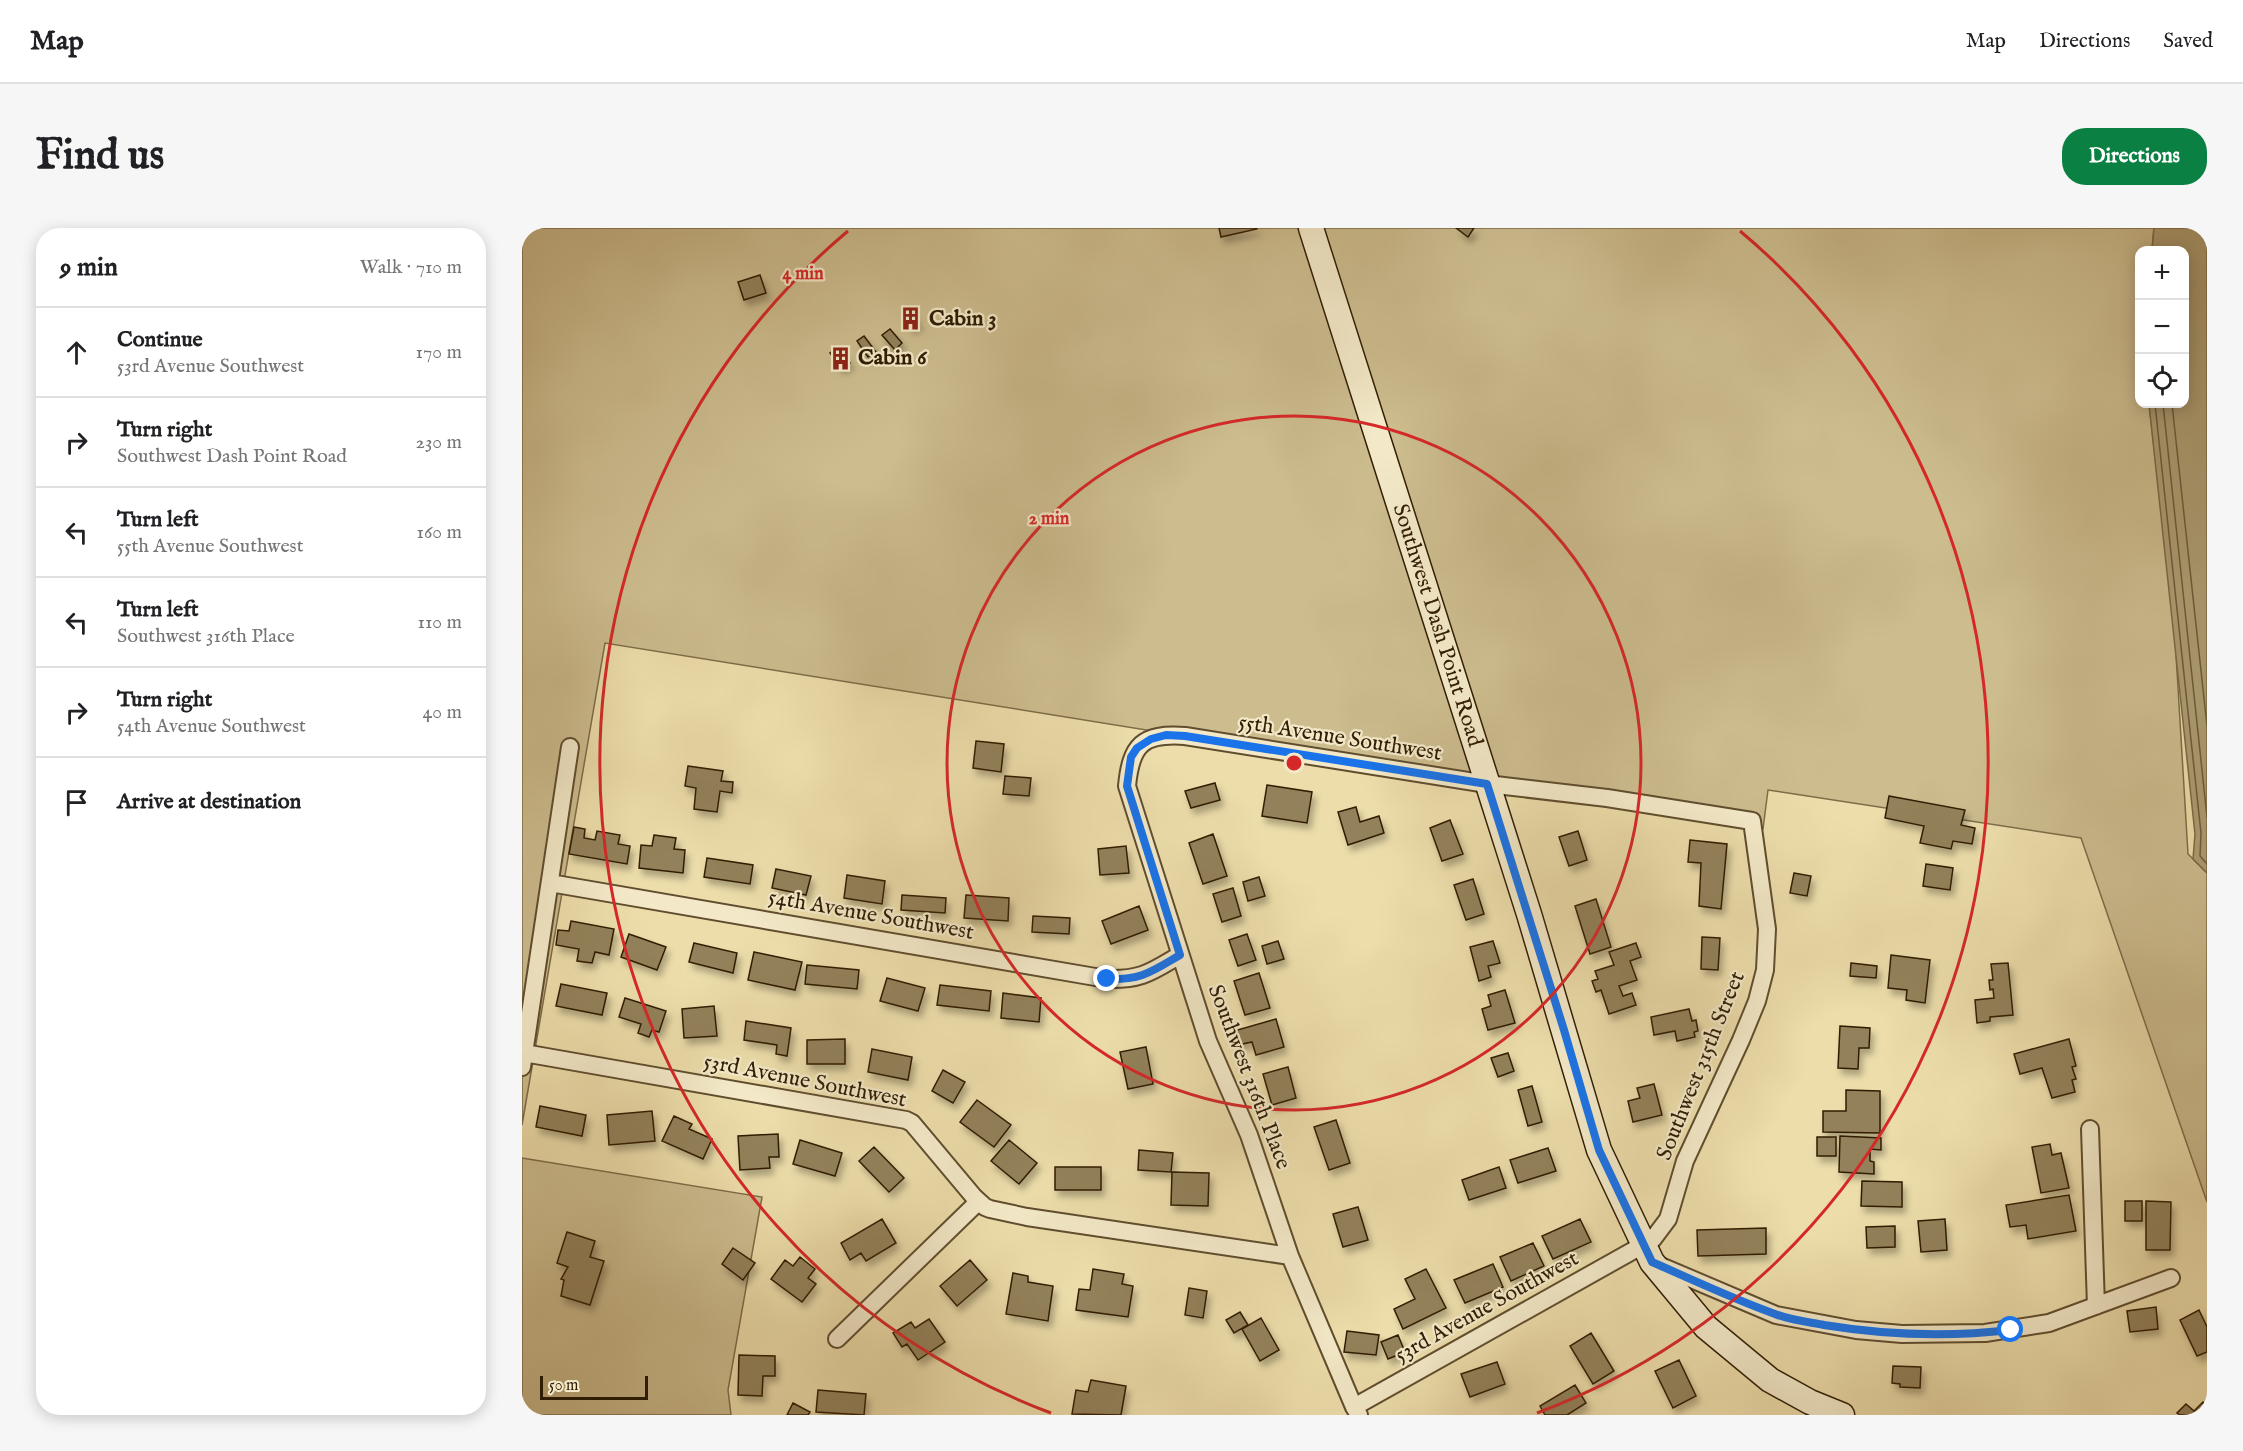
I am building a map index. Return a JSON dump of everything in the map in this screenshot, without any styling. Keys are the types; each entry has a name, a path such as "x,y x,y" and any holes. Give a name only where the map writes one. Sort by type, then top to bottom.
{"main road":[{"name":"Southwest Dash Point Road","path":"1311,228 1564,1030 1599,1150 1647,1254 1706,1327 1752,1367 1788,1391 1842,1415"}],"street":[{"name":"55th Avenue Southwest","path":"1137,748 1151,739 1166,735 1185,736 1487,784 1607,798 1752,821"},
{"path":"523,1060 570,747"},
{"name":"Southwest 316th Place","path":"1137,748 1131,757 1127,786 1208,1041 1249,1135 1290,1256 1356,1411"},
{"name":"Southwest 315th Street","path":"1647,1254 1653,1239 1668,1219 1685,1161 1742,1040 1757,1001 1765,970 1767,929 1752,821"},
{"name":"54th Avenue Southwest","path":"550,883 1107,979 1131,979 1149,974 1180,955"},
{"name":"53rd Avenue Southwest","path":"523,1060 906,1120 912,1123 978,1202 998,1212 1290,1256"},
{"path":"2091,1129 2096,1306"},
{"path":"837,1339 978,1202"},
{"path":"1647,1254 1776,1315 1856,1330 1902,1334 1984,1333 2049,1323 2171,1278"},
{"name":"53rd Avenue Southwest","path":"1356,1411 1647,1254"}],"shaded area":[{"path":"522,228 2154,228 2152,246 2135,246 2135,408 2149,408 2174,621 2188,854 2207,873 2207,1202 2081,838 1768,790 1763,829 605,643 522,1125"},
{"path":"522,1158 762,1197 728,1390 731,1415 522,1415"}],"water":[{"path":"2154,228 2207,228 2207,873 2193,859 2195,834 2149,408 2189,408 2189,246 2152,246"}],"building":[{"path":"1219,228 1257,228 1257,229 1221,237"},
{"path":"1456,228 1474,228 1468,237"},
{"path":"760,275 766,293 744,300 738,282"},
{"name":"Cabin 3","path":"911,311 919,323 912,328 903,316"},
{"path":"890,329 902,343 895,350 882,335"},
{"path":"864,336 876,352 868,357 857,341"},
{"name":"Cabin 6","path":"838,347 850,363 841,368 830,353"},
{"path":"976,741 1004,744 1001,772 973,768"},
{"path":"688,766 723,771 721,781 733,782 732,793 720,791 717,812 694,809 696,788 685,786"},
{"path":"1005,776 1031,778 1029,796 1003,794"},
{"path":"1215,783 1220,800 1191,808 1185,791"},
{"path":"1267,785 1312,792 1307,823 1262,816"},
{"path":"1889,796 1965,810 1961,825 1975,828 1972,844 1953,841 1951,849 1920,843 1924,826 1885,818"},
{"path":"1356,807 1360,822 1379,816 1384,833 1348,845 1338,812"},
{"path":"1450,820 1463,854 1442,861 1430,828"},
{"path":"574,827 585,829 584,838 595,840 597,831 620,835 618,844 630,846 627,864 569,854"},
{"path":"1578,831 1587,860 1569,866 1559,837"},
{"path":"1213,834 1227,876 1203,884 1189,843"},
{"path":"654,835 676,838 674,849 685,850 683,873 639,868 641,845 652,846"},
{"path":"1690,840 1727,844 1721,909 1699,906 1701,863 1688,862"},
{"path":"1126,846 1129,873 1100,875 1098,849"},
{"path":"707,858 753,865 750,884 704,877"},
{"path":"1926,864 1953,868 1950,890 1923,886"},
{"path":"776,869 811,876 806,895 772,888"},
{"path":"1794,873 1811,876 1807,896 1790,893"},
{"path":"847,875 885,881 882,904 844,898"},
{"path":"1259,877 1265,896 1248,901 1243,882"},
{"path":"1473,879 1484,914 1466,920 1454,885"},
{"path":"1233,888 1241,916 1222,922 1213,894"},
{"path":"902,895 946,898 945,913 901,910"},
{"path":"966,895 1009,898 1008,921 964,918"},
{"path":"1596,899 1611,947 1590,954 1575,906"},
{"path":"1139,906 1148,930 1111,944 1102,921"},
{"path":"1033,916 1070,918 1069,934 1032,932"},
{"path":"571,921 614,929 609,955 595,952 592,963 577,961 579,949 556,945 558,930 569,931"},
{"path":"629,934 666,947 657,970 621,957"},
{"path":"1247,934 1256,960 1238,966 1229,940"},
{"path":"1702,937 1720,938 1718,970 1701,969"},
{"path":"1278,941 1284,959 1267,964 1262,946"},
{"path":"1493,941 1500,963 1488,966 1491,977 1479,981 1470,947"},
{"path":"694,943 737,953 733,973 689,962"},
{"path":"1636,943 1641,957 1630,961 1637,980 1619,986 1623,996 1632,993 1636,1005 1609,1014 1601,990 1596,992 1592,981 1598,979 1595,971 1614,965 1609,952"},
{"path":"754,952 802,962 795,990 748,980"},
{"path":"1891,955 1930,960 1925,1003 1906,1000 1907,990 1888,988"},
{"path":"1851,963 1877,966 1876,978 1850,976"},
{"path":"2008,963 2013,1015 1990,1017 1990,1021 1977,1023 1975,1000 1994,998 1989,980 1993,980 1991,964"},
{"path":"807,965 859,970 857,989 805,984"},
{"path":"1259,973 1270,1008 1245,1015 1234,981"},
{"path":"887,978 925,988 918,1011 880,1001"},
{"path":"561,984 607,993 602,1015 556,1006"},
{"path":"940,985 991,991 989,1011 937,1005"},
{"path":"1505,990 1515,1023 1488,1030 1482,1009 1491,1006 1488,995"},
{"path":"1003,993 1041,998 1039,1022 1001,1018"},
{"path":"625,998 666,1011 659,1032 652,1030 649,1037 638,1033 641,1024 619,1017"},
{"path":"714,1006 717,1036 684,1038 682,1009"},
{"path":"1689,1009 1692,1021 1696,1020 1698,1031 1694,1032 1695,1037 1677,1041 1675,1031 1654,1035 1651,1017"},
{"path":"1276,1019 1284,1047 1256,1055 1252,1042 1238,1045 1234,1031"},
{"path":"746,1021 791,1028 787,1056 776,1054 777,1045 744,1040"},
{"path":"1840,1026 1870,1028 1869,1048 1859,1048 1858,1069 1838,1068"},
{"path":"845,1039 845,1064 807,1064 807,1040"},
{"path":"2069,1039 2076,1066 2072,1067 2076,1079 2072,1080 2075,1092 2052,1098 2042,1068 2020,1074 2014,1054"},
{"path":"1146,1047 1153,1084 1128,1089 1120,1052"},
{"path":"872,1049 912,1057 908,1080 868,1072"},
{"path":"1508,1053 1514,1071 1498,1077 1491,1058"},
{"path":"1288,1067 1296,1098 1272,1105 1263,1074"},
{"path":"943,1070 965,1082 953,1103 932,1091"},
{"path":"1654,1084 1662,1115 1633,1122 1628,1101 1640,1098 1637,1088"},
{"path":"1532,1086 1542,1122 1528,1126 1518,1090"},
{"path":"1846,1090 1880,1091 1880,1133 1823,1132 1823,1111 1846,1111"},
{"path":"977,1100 1011,1125 994,1147 960,1122"},
{"path":"540,1106 586,1115 582,1136 536,1127"},
{"path":"652,1111 655,1141 609,1145 607,1115"},
{"path":"674,1116 692,1124 689,1129 712,1139 703,1159 662,1141"},
{"path":"1336,1120 1350,1163 1329,1170 1314,1127"},
{"path":"778,1134 779,1157 769,1157 770,1168 740,1170 738,1136"},
{"path":"1840,1136 1881,1138 1881,1150 1870,1149 1870,1161 1874,1162 1874,1174 1839,1172"},
{"path":"1817,1137 1836,1137 1836,1156 1817,1156"},
{"path":"800,1140 842,1153 835,1176 793,1164"},
{"path":"1009,1140 1037,1163 1019,1184 991,1161"},
{"path":"2050,1144 2052,1155 2061,1153 2069,1188 2041,1193 2032,1147"},
{"path":"874,1147 904,1178 889,1192 859,1161"},
{"path":"1548,1148 1556,1171 1518,1183 1510,1160"},
{"path":"1139,1150 1173,1153 1171,1172 1138,1170"},
{"path":"1055,1167 1101,1167 1101,1190 1055,1190"},
{"path":"1499,1167 1506,1188 1469,1200 1462,1180"},
{"path":"1172,1172 1209,1173 1208,1206 1171,1205"},
{"path":"1862,1181 1902,1182 1902,1207 1861,1206"},
{"path":"2069,1195 2076,1231 2028,1239 2026,1225 2010,1227 2006,1205"},
{"path":"2125,1201 2142,1201 2142,1221 2125,1221"},
{"path":"2146,1201 2171,1202 2170,1250 2146,1250"},
{"path":"1358,1207 1368,1240 1343,1247 1333,1214"},
{"path":"882,1219 896,1243 866,1261 861,1253 850,1260 841,1243"},
{"path":"1580,1219 1591,1242 1553,1259 1542,1236"},
{"path":"1945,1219 1947,1250 1921,1252 1918,1221"},
{"path":"1895,1226 1895,1247 1867,1248 1866,1227"},
{"path":"1766,1228 1766,1254 1698,1256 1697,1230"},
{"path":"567,1232 595,1241 590,1257 604,1261 590,1305 561,1296 564,1280 561,1279 568,1267 557,1263"},
{"path":"1533,1243 1544,1266 1511,1281 1500,1257"},
{"path":"733,1248 755,1263 743,1280 722,1264"},
{"path":"800,1257 815,1269 808,1278 816,1284 802,1302 771,1279 785,1260 793,1266"},
{"path":"970,1260 987,1280 957,1306 940,1286"},
{"path":"1493,1264 1503,1287 1465,1303 1454,1280"},
{"path":"1093,1269 1124,1274 1122,1284 1133,1286 1128,1317 1076,1310 1079,1289 1090,1290"},
{"path":"1426,1269 1446,1308 1403,1329 1394,1309 1415,1299 1405,1279"},
{"path":"1013,1273 1028,1276 1028,1282 1053,1286 1048,1321 1006,1314"},
{"path":"1189,1288 1207,1291 1203,1318 1185,1315"},
{"path":"2156,1307 2158,1329 2130,1332 2127,1311"},
{"path":"2199,1310 2207,1327 2207,1352 2197,1356 2180,1320"},
{"path":"1240,1312 1248,1325 1234,1333 1226,1320"},
{"path":"1261,1318 1279,1350 1260,1361 1242,1329"},
{"path":"929,1319 945,1342 918,1360 907,1344 902,1347 893,1333 911,1322 915,1328"},
{"path":"1347,1331 1379,1335 1376,1355 1344,1352"},
{"path":"1591,1333 1614,1371 1593,1384 1570,1346"},
{"path":"1398,1335 1405,1352 1388,1359 1381,1342"},
{"path":"739,1355 775,1356 775,1376 763,1376 762,1396 738,1395"},
{"path":"1679,1360 1696,1396 1673,1408 1655,1371"},
{"path":"1497,1362 1505,1384 1470,1397 1461,1374"},
{"path":"1893,1366 1921,1367 1920,1388 1900,1387 1900,1384 1892,1383"},
{"path":"1091,1380 1126,1386 1121,1415 1072,1414 1076,1390 1088,1392"},
{"path":"1575,1385 1586,1403 1567,1415 1545,1415 1540,1406"},
{"path":"818,1390 866,1394 864,1415 816,1412"},
{"path":"2203,1402 2207,1406 2207,1415 2177,1413 2186,1404 2194,1411"},
{"path":"793,1403 810,1412 808,1415 787,1415"}],"place":[{"name":"Cabin 3","path":"911,319"},
{"name":"Cabin 6","path":"840,358"}],"route":[{"path":"1107,979 1131,979 1149,974 1180,955 1127,786 1131,757 1137,748 1151,739 1166,735 1185,736 1487,784 1529,914 1599,1150 1652,1262 1776,1315 1811,1323 1902,1334 1984,1333 2011,1330"}]}
